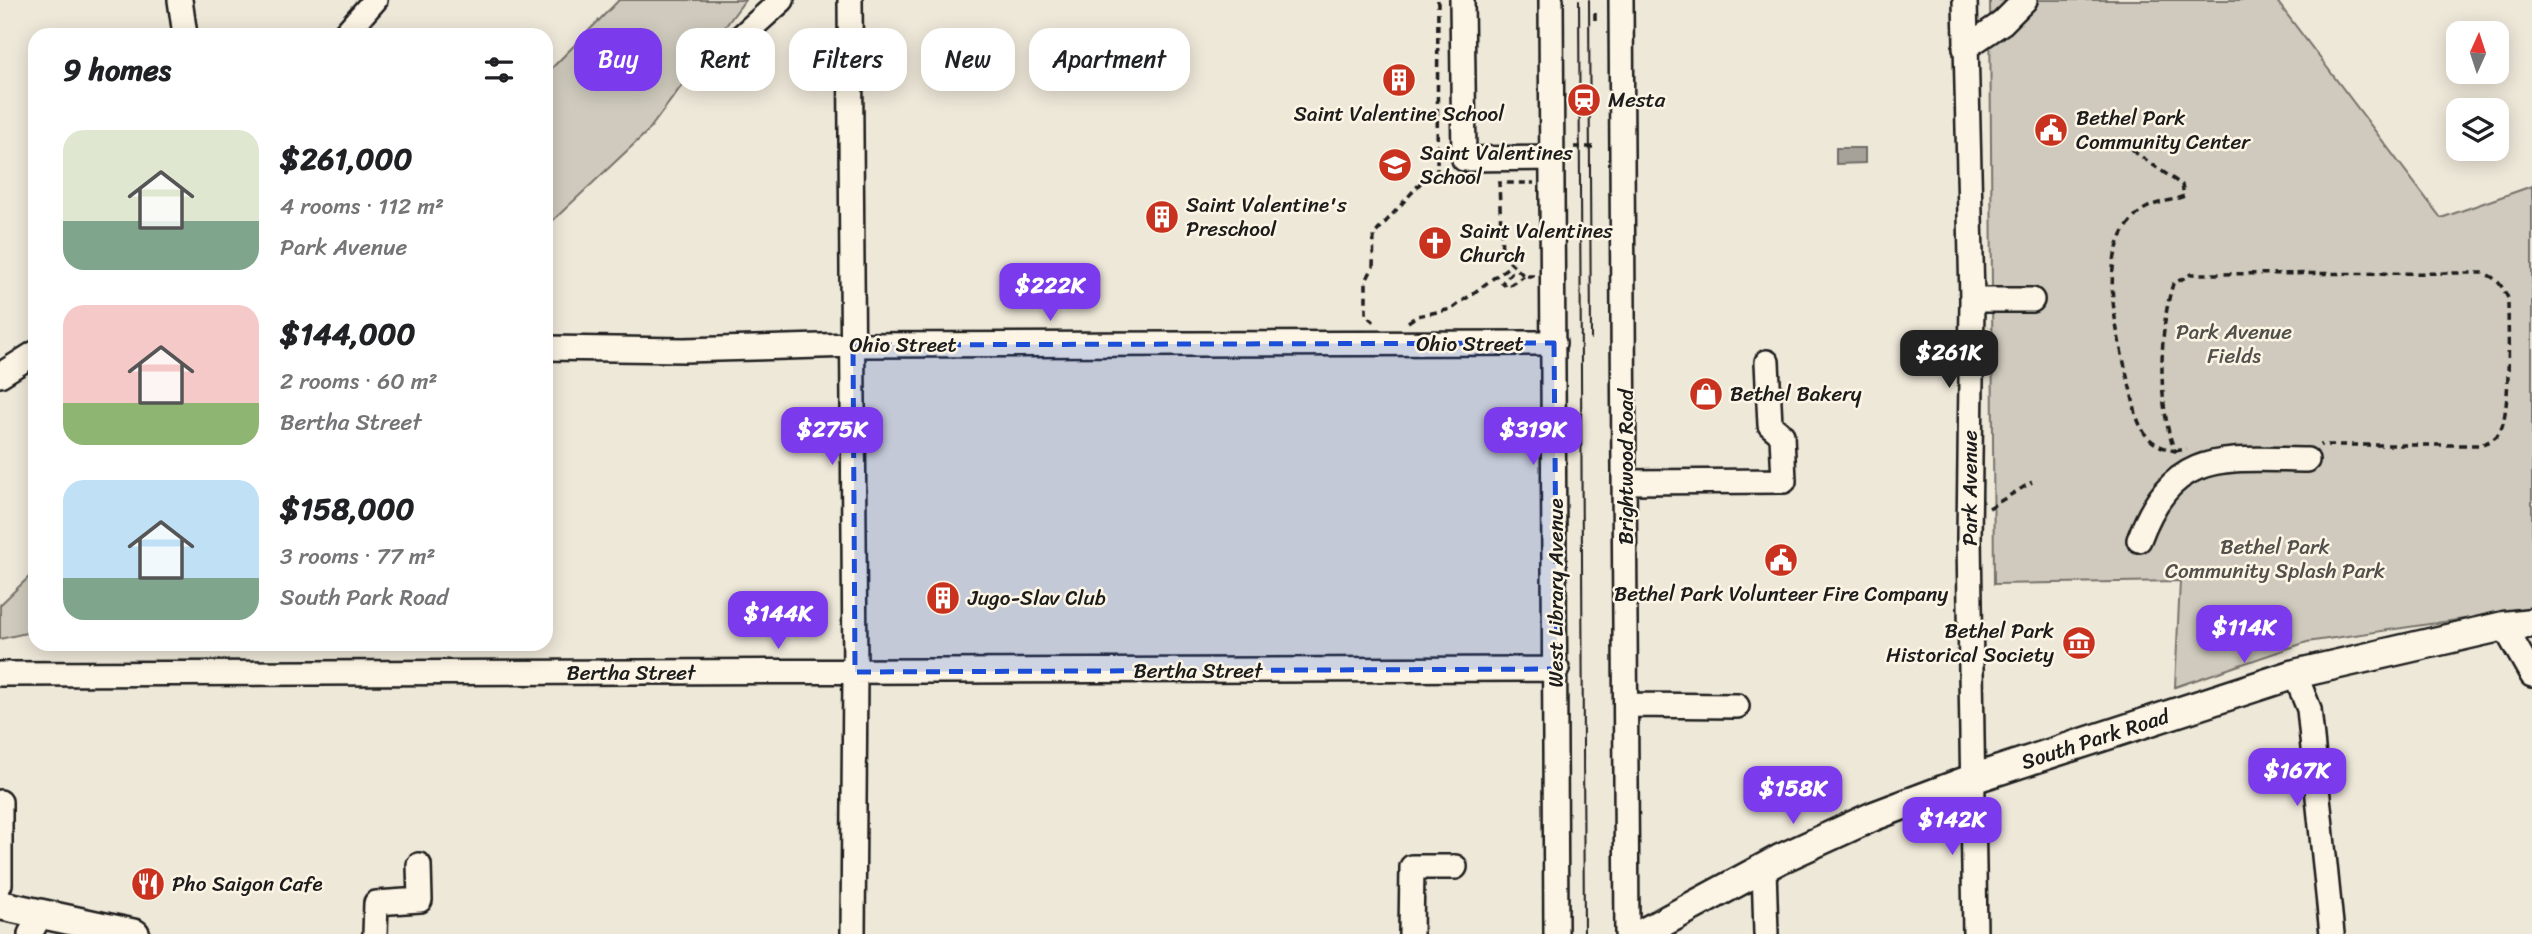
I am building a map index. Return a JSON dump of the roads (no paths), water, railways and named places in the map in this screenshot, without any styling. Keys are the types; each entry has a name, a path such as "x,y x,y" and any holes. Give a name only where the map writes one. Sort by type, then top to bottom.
{"main road":[{"name":"South Park Road","path":"1641,934 1764,867 1874,816 1972,779 2295,674 2504,626 2532,623"},
{"path":"0,905 35,925 135,934"}],"street":[{"path":"180,0 184,28"},
{"path":"350,28 376,0"},
{"path":"750,28 782,0"},
{"path":"849,0 856,673 853,934"},
{"path":"1462,0 1458,167 1508,159 1553,158"},
{"name":"West Library Avenue","path":"1551,0 1556,934"},
{"name":"Brightwood Road","path":"1621,0 1627,934"},
{"name":"Park Avenue","path":"1965,0 1972,300 1969,538 1975,934"},
{"path":"1965,48 2002,23 2025,0"},
{"path":"1972,300 2032,300"},
{"name":"Ohio Street","path":"553,348 684,350 853,345 1554,343"},
{"path":"0,375 28,357"},
{"path":"1626,482 1784,481 1782,435 1770,425 1767,362"},
{"path":"2139,540 2149,511 2179,476 2216,459 2313,452"},
{"path":"2504,626 2532,675"},
{"name":"Bertha Street","path":"0,674 1556,669"},
{"path":"2295,674 2309,709 2332,934"},
{"path":"1626,705 1738,706"},
{"path":"0,802 0,884"},
{"path":"375,934 376,902 420,900 419,865"},
{"path":"1411,934 1412,867 1455,867"},
{"path":"1764,867 1766,934"}],"tram line":[{"path":"1579,0 1584,934"},
{"path":"1589,0 1591,339"}],"place":[{"name":"Saint Valentine School","path":"1399,80"},
{"name":"Mesta","path":"1584,100"},
{"name":"Bethel Park Community Center","path":"2051,130"},
{"name":"Saint Valentines School","path":"1395,165"},
{"name":"Saint Valentine's Preschool","path":"1162,217"},
{"name":"Saint Valentines Church","path":"1435,243"},
{"name":"Bethel Bakery","path":"1706,394"},
{"name":"Bethel Park Volunteer Fire Company","path":"1781,560"},
{"name":"Jugo-Slav Club","path":"943,598"},
{"name":"Bethel Park Historical Society","path":"2079,643"},
{"name":"Pho Saigon Cafe","path":"148,884"}],"park label":[{"name":"Park Avenue Fields","path":"2234,344"},
{"name":"Bethel Park Community Splash Park","path":"2275,559"}]}
